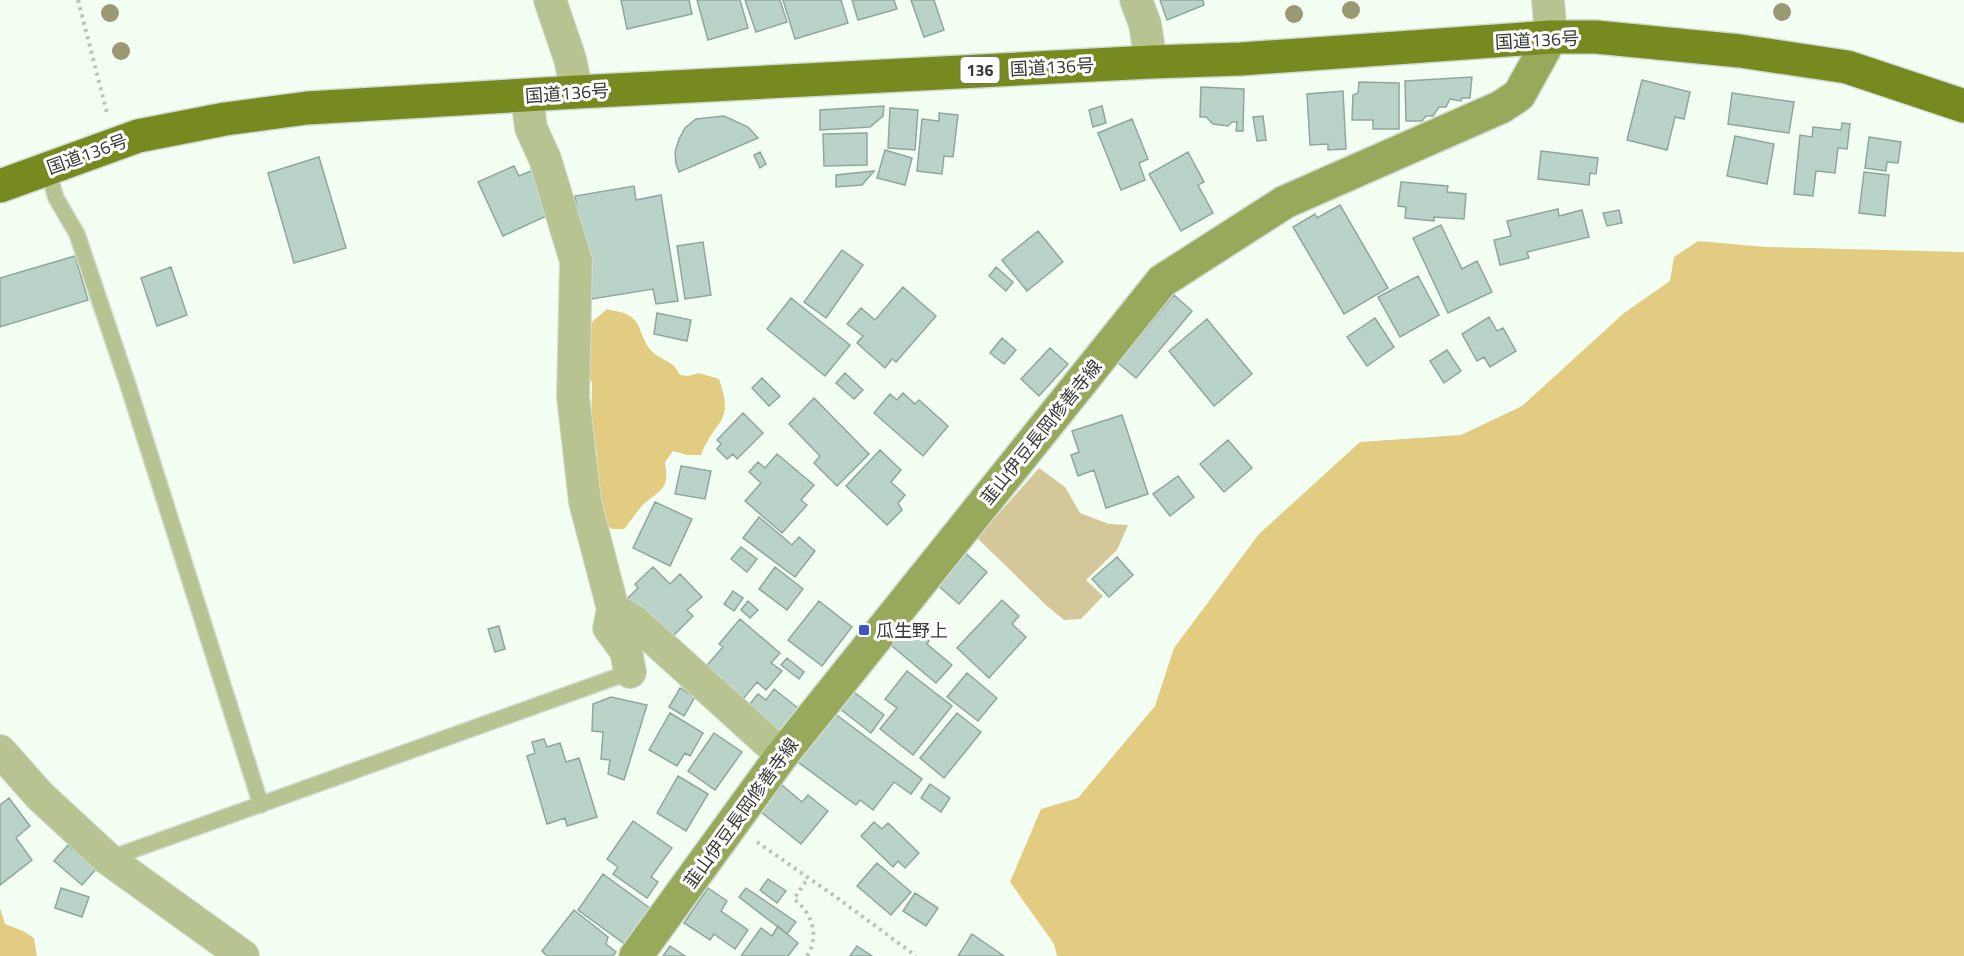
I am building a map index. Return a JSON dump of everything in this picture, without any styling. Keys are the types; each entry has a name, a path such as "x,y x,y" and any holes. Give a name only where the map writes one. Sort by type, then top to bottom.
{"highway":[{"name":"国道136号","path":"0,186 138,136 225,118 307,108 577,92 1241,59 1551,38 1596,37 1740,51 1847,67 1964,106"}],"main road":[{"name":"韮山伊豆長岡修善寺線","path":"636,956 782,755 1162,281 1285,202 1501,107 1519,95 1551,38"}],"street":[{"path":"550,0 570,59 577,92"},
{"path":"1136,0 1145,24 1151,62"},
{"path":"1548,0 1551,38"},
{"path":"527,96 531,128 545,159 576,261 573,397 585,502 613,609 609,628 626,651 630,672"},
{"path":"613,609 634,621 782,755"},
{"path":"0,751 40,796 108,860 243,956"}],"lane":[{"path":"47,168 56,198 77,234 128,385 261,805"},
{"path":"108,860 630,672"}],"path":[{"path":"78,0 108,115"},
{"path":"732,825 916,956"},
{"path":"807,956 814,940 814,926 801,904 794,899 808,878"}],"shaded area":[{"path":"1698,241 1766,247 1964,252 1964,956 1057,956 1054,944 1010,882 1041,809 1078,798 1155,706 1174,648 1259,534 1360,442 1461,435 1522,406 1624,313 1670,281 1674,257"},
{"path":"607,309 634,319 649,348 674,366 680,375 688,376 699,373 719,379 725,405 724,414 701,455 687,455 673,451 665,462 664,486 643,505 624,529 611,529 602,519 597,479 597,453 591,431 592,383 583,366 581,339 592,322"},
{"path":"1039,468 1065,487 1080,513 1109,524 1128,525 1117,550 1086,580 1103,596 1081,619 1064,620 977,538"},
{"path":"0,908 5,924 34,938 37,956 0,956"}],"building":[{"path":"621,0 689,0 692,14 627,29"},
{"path":"697,0 740,0 748,28 708,40"},
{"path":"745,0 780,0 787,22 756,32"},
{"path":"783,0 841,0 848,23 795,39"},
{"path":"852,0 894,0 897,9 858,20"},
{"path":"911,0 934,0 944,30 924,37"},
{"path":"1160,0 1203,0 1204,5 1167,20"},
{"path":"1472,77 1470,98 1462,98 1461,101 1450,99 1446,107 1439,107 1433,116 1426,116 1422,121 1406,121 1405,81"},
{"path":"1642,80 1690,92 1684,119 1675,117 1667,150 1627,140"},
{"path":"1359,82 1399,83 1399,129 1373,129 1373,120 1352,120 1353,95 1358,93"},
{"path":"1201,87 1244,89 1243,131 1236,131 1237,122 1232,122 1228,126 1213,124 1206,117 1200,117"},
{"path":"1343,91 1346,149 1328,150 1328,144 1310,145 1307,94"},
{"path":"1732,93 1794,102 1789,133 1728,124"},
{"path":"884,106 883,116 870,127 820,130 820,110"},
{"path":"1102,106 1106,123 1093,127 1089,110"},
{"path":"890,108 918,110 915,150 888,148"},
{"path":"939,113 958,115 953,157 944,156 942,174 917,171 922,119 939,121"},
{"path":"724,116 748,127 758,138 679,172 675,152 685,128 696,119"},
{"path":"1263,116 1266,140 1257,141 1253,117"},
{"path":"1132,119 1148,159 1139,163 1145,180 1121,190 1098,133"},
{"path":"1842,123 1850,124 1847,149 1838,148 1835,173 1816,171 1813,196 1794,194 1800,135 1812,137 1813,127 1841,130"},
{"path":"867,133 867,165 824,166 823,134"},
{"path":"1735,136 1774,144 1767,184 1727,176"},
{"path":"1869,137 1901,142 1898,163 1887,162 1886,171 1865,168"},
{"path":"885,150 912,158 905,185 877,178"},
{"path":"1541,151 1598,158 1596,174 1590,173 1589,185 1538,179"},
{"path":"760,152 766,164 760,168 754,155"},
{"path":"1188,152 1204,182 1198,185 1213,213 1181,231 1149,174"},
{"path":"319,157 346,248 294,263 268,173"},
{"path":"514,166 519,176 536,169 555,212 503,236 478,182"},
{"path":"874,171 862,185 836,187 836,175"},
{"path":"1864,172 1889,175 1885,216 1859,213"},
{"path":"1401,182 1448,186 1447,192 1466,194 1464,219 1434,217 1434,221 1405,218 1406,207 1398,206"},
{"path":"634,186 636,200 661,195 678,301 656,304 653,289 592,299 575,196"},
{"path":"1340,205 1388,288 1344,314 1293,227 1315,214 1317,218"},
{"path":"1558,209 1559,216 1582,210 1589,237 1527,252 1529,258 1500,265 1494,240 1511,236 1507,221"},
{"path":"1619,210 1622,223 1607,226 1603,213"},
{"path":"1441,225 1462,269 1477,261 1492,292 1448,313 1413,238"},
{"path":"1038,231 1063,262 1027,291 1002,260"},
{"path":"703,242 711,295 685,299 677,246"},
{"path":"842,250 863,265 826,318 804,302"},
{"path":"75,256 88,300 0,327 0,278"},
{"path":"171,267 187,315 157,326 141,278"},
{"path":"996,267 1013,282 1006,291 989,276"},
{"path":"1418,276 1439,315 1400,337 1378,297"},
{"path":"903,287 936,316 896,362 892,359 885,368 857,343 863,336 847,324 861,308 875,320"},
{"path":"1174,295 1192,311 1136,378 1118,363"},
{"path":"791,298 850,345 825,376 767,329"},
{"path":"657,313 691,320 687,341 654,334"},
{"path":"1489,317 1497,331 1503,328 1516,351 1490,367 1484,357 1477,361 1462,334"},
{"path":"1375,318 1394,347 1367,366 1347,337"},
{"path":"1207,319 1252,374 1214,406 1169,351"},
{"path":"1002,338 1016,350 1004,364 990,353"},
{"path":"1050,348 1068,364 1039,396 1021,379"},
{"path":"1447,350 1461,371 1444,383 1430,361"},
{"path":"845,373 863,390 854,399 836,383"},
{"path":"762,378 780,396 769,406 752,388"},
{"path":"903,393 915,404 919,400 948,426 923,456 874,413 890,394 897,400"},
{"path":"814,398 869,454 837,486 814,463 820,456 789,424"},
{"path":"743,413 763,433 737,459 733,454 727,459 717,449 721,444 717,440"},
{"path":"1122,415 1148,494 1106,508 1094,470 1078,476 1071,455 1079,452 1072,431"},
{"path":"1228,440 1252,468 1224,492 1200,464"},
{"path":"880,450 901,470 891,482 905,495 898,503 902,510 887,525 846,486"},
{"path":"777,454 814,485 801,500 807,505 782,533 745,501 761,483 749,472 758,462 765,468"},
{"path":"681,466 711,471 705,499 675,494"},
{"path":"1178,476 1194,497 1170,516 1153,494"},
{"path":"655,502 692,519 670,566 633,548"},
{"path":"759,517 792,545 799,537 815,551 795,577 743,538"},
{"path":"741,547 757,559 747,572 731,559"},
{"path":"963,551 987,572 959,604 935,583"},
{"path":"1117,557 1133,575 1109,597 1092,579"},
{"path":"653,567 670,584 680,574 702,597 687,610 693,616 669,640 628,598 638,588 635,584"},
{"path":"775,567 803,589 787,610 759,589"},
{"path":"733,591 743,598 734,611 724,604"},
{"path":"1002,600 1019,616 1012,624 1026,637 989,678 957,648"},
{"path":"748,601 758,610 750,618 741,610"},
{"path":"819,601 852,627 822,666 788,640"},
{"path":"905,618 930,639 927,644 952,665 936,683 886,641"},
{"path":"740,619 780,653 771,663 782,671 766,690 757,682 739,704 701,672 723,647 719,644"},
{"path":"499,626 505,649 495,652 488,629"},
{"path":"787,658 804,672 799,679 781,665"},
{"path":"907,671 952,706 913,755 880,729 897,708 885,699"},
{"path":"967,673 997,698 978,721 947,697"},
{"path":"680,688 695,697 684,716 669,707"},
{"path":"774,689 798,708 776,736 744,711 758,694 766,700"},
{"path":"854,692 884,715 871,733 840,709"},
{"path":"611,697 647,705 624,780 608,774 610,760 601,759 603,732 592,731 593,704"},
{"path":"670,713 703,733 690,756 685,753 677,766 649,750"},
{"path":"834,713 922,779 911,794 894,782 873,810 860,800 856,805 798,762"},
{"path":"957,713 981,732 944,778 920,758"},
{"path":"714,733 742,752 715,790 688,771"},
{"path":"544,739 547,747 560,743 566,762 579,758 597,817 567,826 565,818 547,824 527,756 535,753 532,742"},
{"path":"678,776 708,794 686,831 657,813"},
{"path":"930,784 950,798 941,812 921,798"},
{"path":"782,785 802,802 808,795 828,811 801,844 761,812"},
{"path":"9,798 30,826 16,838 32,860 0,885 0,805"},
{"path":"633,821 672,848 651,877 658,882 647,898 613,874 618,867 607,859"},
{"path":"874,822 882,829 888,823 919,853 905,868 898,861 893,867 861,836"},
{"path":"68,845 96,869 82,885 54,861"},
{"path":"877,863 911,892 891,915 857,886"},
{"path":"603,874 651,909 626,945 578,910"},
{"path":"768,879 786,891 777,903 760,890"},
{"path":"61,888 89,897 82,917 55,908"},
{"path":"708,888 727,901 721,911 748,930 735,949 714,934 710,940 684,923"},
{"path":"746,888 796,922 787,934 739,897"},
{"path":"915,893 938,908 926,926 903,911"},
{"path":"574,910 608,937 606,944 616,952 613,956 547,956 542,951"},
{"path":"778,926 798,943 788,956 741,956 761,928 772,936"},
{"path":"972,934 1004,956 958,956"},
{"path":"670,946 685,956 663,956"},
{"path":"857,946 872,956 850,956"}],"place":[{"name":"瓜生野上","path":"864,630"}]}
